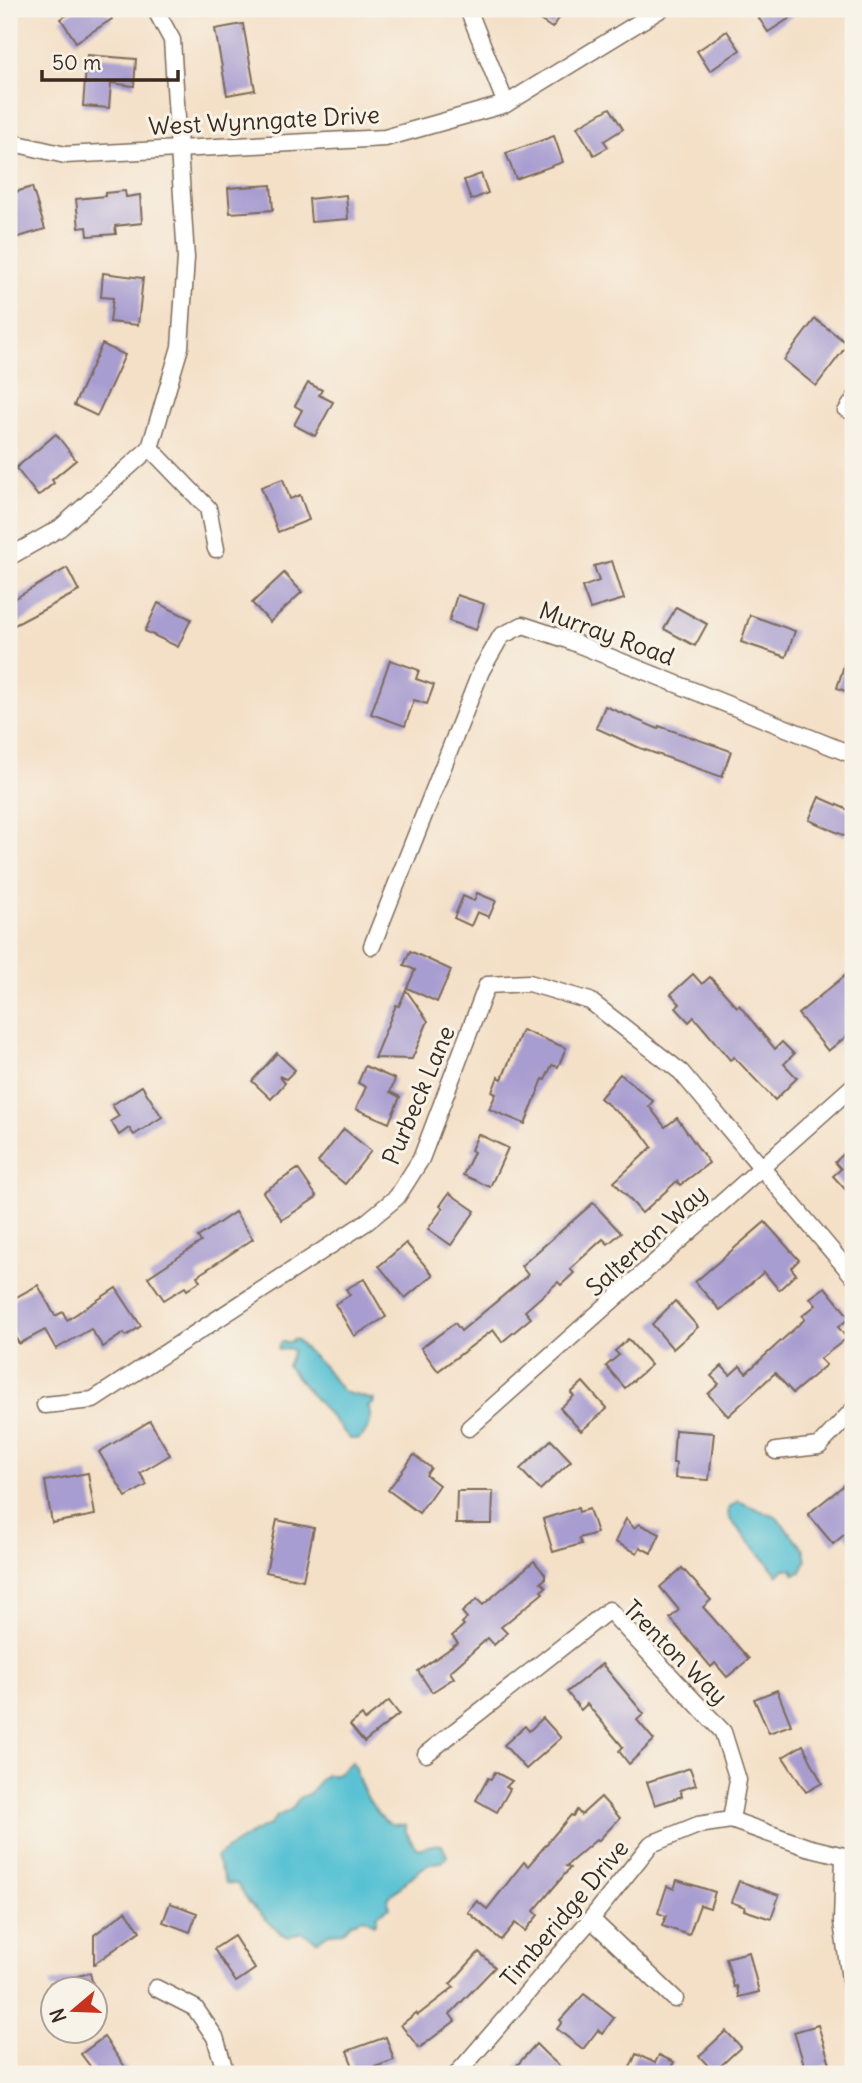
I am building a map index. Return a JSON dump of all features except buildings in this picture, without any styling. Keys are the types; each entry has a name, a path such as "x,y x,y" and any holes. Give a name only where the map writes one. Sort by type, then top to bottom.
{"street":[{"path":"9,557 60,528 150,448 180,346 186,258 172,40 155,9"},
{"path":"468,9 506,104"},
{"name":"West Wynngate Drive","path":"9,142 65,155 385,138 506,104 661,9"},
{"path":"150,448 208,508 216,549"},
{"name":"Murray Road","path":"372,946 481,671 501,636 523,625 643,670 853,755"},
{"name":"Purbeck Lane","path":"45,1405 93,1400 368,1220 397,1197 421,1159 487,985 528,983 590,1001 681,1072 760,1168"},
{"name":"Salterton Way","path":"469,1428 853,1086"},
{"path":"760,1168 853,1276"},
{"path":"776,1451 819,1446 853,1410"},
{"name":"Trenton Way","path":"426,1754 609,1610 723,1732 738,1780 731,1820"},
{"path":"731,1820 807,1846 849,1855 842,1922 853,2001"},
{"name":"Timberidge Drive","path":"457,2074 591,1919 651,1844 698,1825 731,1820"},
{"path":"591,1919 675,1999"},
{"path":"156,1988 195,2008 215,2037 226,2074"}],"lane":[{"path":"853,394 842,411 853,417"}],"water":[{"path":"295,1339 324,1367 343,1392 374,1400 373,1404 368,1406 369,1424 359,1439 350,1439 287,1366 293,1351 278,1348 281,1342"},
{"path":"738,1501 776,1517 803,1548 806,1561 801,1572 794,1574 792,1569 784,1569 778,1575 729,1518 728,1509"},
{"path":"352,1762 378,1814 389,1823 406,1825 406,1832 416,1848 442,1845 447,1856 441,1862 423,1868 389,1895 387,1899 390,1907 377,1915 374,1924 364,1918 352,1922 343,1932 329,1933 317,1941 301,1932 289,1937 281,1934 249,1902 237,1884 226,1883 216,1857 270,1825 276,1817 292,1809 299,1798 310,1793 321,1779 327,1775 335,1775"}]}
